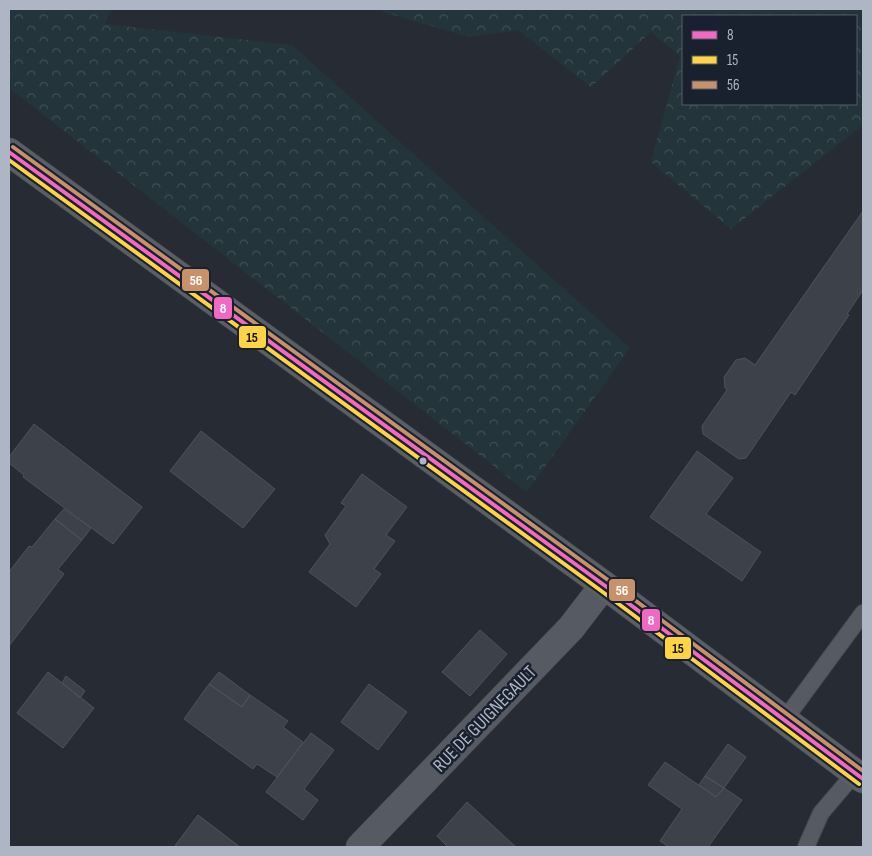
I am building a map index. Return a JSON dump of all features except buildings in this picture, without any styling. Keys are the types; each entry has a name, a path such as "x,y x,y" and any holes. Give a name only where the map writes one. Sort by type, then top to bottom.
{"main road":[{"path":"9,152 604,586 859,776"}],"street":[{"name":"RUE DE GUIGNEGAULT","path":"360,847 570,628 604,586"}],"lane":[{"path":"785,719 863,613"},
{"path":"806,847 821,813 859,776"}],"green space":[{"path":"9,9 111,9 105,24 292,45 630,348 527,492 9,88"},
{"path":"381,9 863,9 863,125 731,229 651,162 680,56 651,32 591,87 518,30 469,37 383,12"}],"transit line":[{"name":"56","path":"13,147 608,580 863,771"},
{"name":"8","path":"9,152 604,585 863,779"},
{"name":"15","path":"9,160 600,590 859,784"}]}
